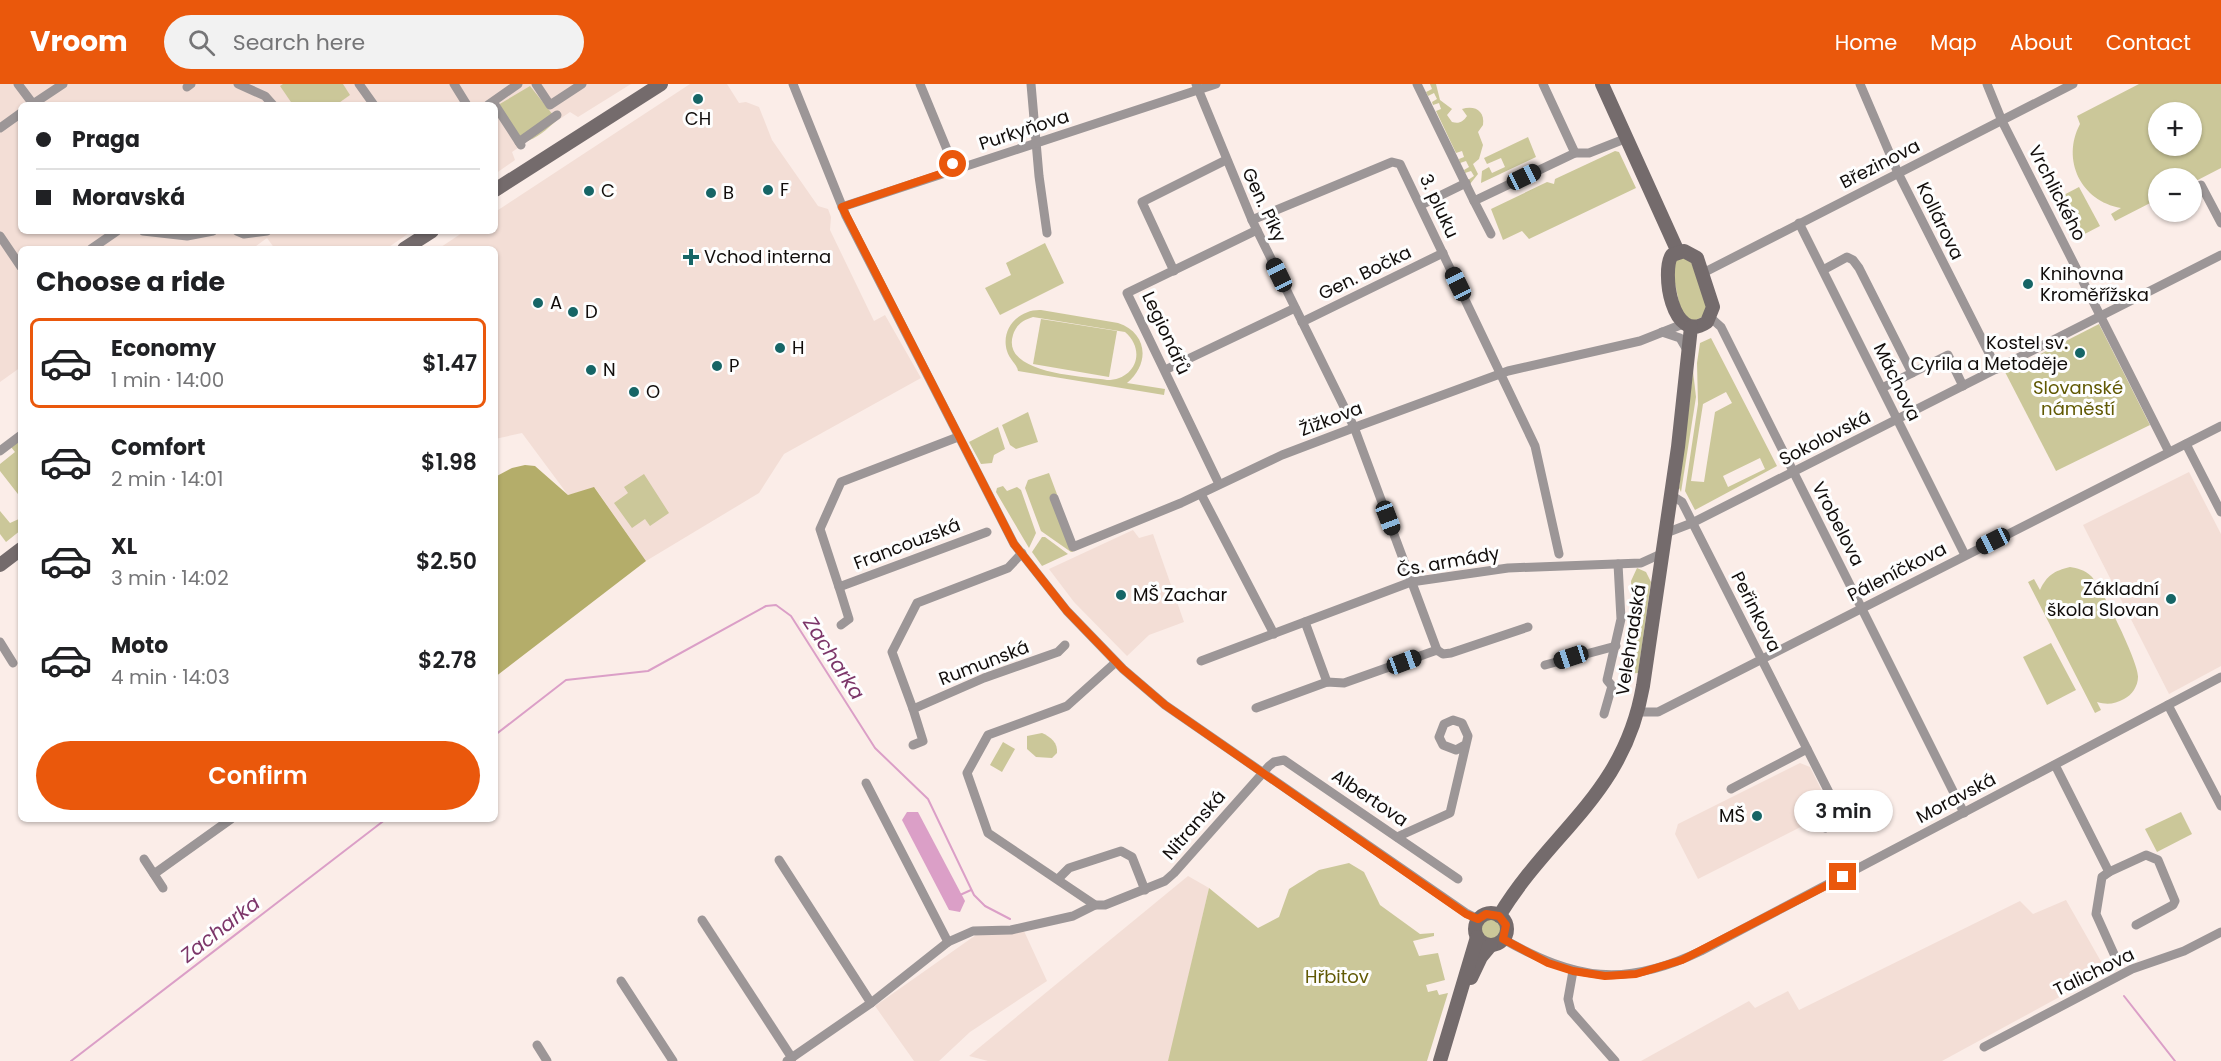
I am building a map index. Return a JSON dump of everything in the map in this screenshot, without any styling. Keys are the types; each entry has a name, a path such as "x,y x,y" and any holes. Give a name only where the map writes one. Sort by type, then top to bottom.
{"main road":[{"path":"498,188 661,84"},
{"path":"1602,84 1678,252"},
{"path":"409,246 427,234"},
{"path":"1678,252 1694,254 1703,273 1713,302 1711,318 1702,326 1687,326 1675,309 1667,270 1669,260 1678,252"},
{"name":"Velehradská","path":"1499,916 1516,890 1605,784 1626,748 1638,712 1666,533 1689,355 1687,326"},
{"path":"0,565 18,551"},
{"path":"1440,1061 1462,980 1477,937 1475,928 1478,919 1486,914 1499,916 1506,925 1497,942 1481,957 1452,1022"},
{"path":"1477,937 1483,943 1497,942"}],"street":[{"path":"18,84 31,102"},
{"path":"37,102 63,84"},
{"path":"238,84 265,96 270,102"},
{"path":"359,84 372,102"},
{"path":"454,84 465,102"},
{"path":"496,102 518,84"},
{"path":"536,84 564,124"},
{"path":"550,105 582,84"},
{"path":"793,84 842,207 958,437 1014,544 1067,611 1116,662 1165,705 1466,914 1478,919"},
{"path":"920,84 955,169"},
{"path":"1031,84 1038,143 1039,176 1047,233"},
{"name":"Purkyňova","path":"842,207 1038,143 1197,87 1216,84"},
{"path":"1418,84 1491,234"},
{"path":"1543,84 1575,153"},
{"name":"Kollárova","path":"1860,84 1898,173 1997,369"},
{"name":"Vrchlického","path":"1987,84 2002,121 2100,316"},
{"name":"Březinova","path":"1703,273 2073,84"},
{"name":"Gen. Píky","path":"1197,87 1252,220 1354,427 1437,650"},
{"path":"498,111 520,143 558,115"},
{"path":"0,128 18,115"},
{"path":"1474,201 1575,153 1589,153 1627,138"},
{"path":"1174,271 1142,202 1226,160"},
{"name":"3. pluku","path":"1252,220 1395,162 1402,166 1535,446 1559,554"},
{"path":"1420,205 1466,183"},
{"path":"2202,187 2221,223"},
{"name":"Máchova","path":"1799,223 1965,555"},
{"name":"Legionářů","path":"1219,484 1127,292 1257,230"},
{"path":"95,246 113,234"},
{"path":"169,234 187,236 197,234"},
{"path":"0,236 18,263"},
{"name":"Gen. Bočka","path":"1302,322 1443,253"},
{"path":"1997,369 2221,255"},
{"path":"1822,270 1847,257 1853,260 1912,373"},
{"path":"1165,370 1295,308"},
{"path":"1675,309 1670,320 1660,332 1680,338 1689,355"},
{"path":"2100,316 2169,452"},
{"name":"Vrobelova","path":"1711,318 1721,327 1964,813"},
{"name":"Žižkova","path":"1054,498 1073,547 1354,427 1502,374 1640,341 1660,332 1687,326"},
{"path":"1882,388 1948,355 1964,386"},
{"name":"Sokolovská","path":"1666,533 1692,524 1997,369"},
{"name":"Páleníčkova","path":"1638,712 1658,712 2221,426"},
{"path":"0,451 18,437"},
{"name":"Francouzská","path":"841,624 849,619 820,529 841,482 938,447 958,437"},
{"path":"2186,444 2221,512"},
{"path":"1201,494 1274,634"},
{"name":"Peřinkova","path":"1671,495 1681,501 1842,818"},
{"name":"Francouzská","path":"839,587 987,532"},
{"path":"913,745 923,741 892,652 913,608 933,595 1008,568 1022,553"},
{"path":"1641,563 1663,553"},
{"path":"1641,563 1655,573 1658,582"},
{"name":"Čs. armády","path":"1201,661 1411,582 1508,567 1641,563"},
{"path":"1604,714 1612,686 1607,681 1621,619 1617,564"},
{"path":"1305,622 1327,682"},
{"path":"1256,708 1327,682 1344,683 1437,650 1443,654 1451,653 1528,627"},
{"path":"0,642 13,663"},
{"name":"Rumunská","path":"913,709 984,678 1058,652 1065,645"},
{"path":"1545,665 1616,646"},
{"path":"1095,904 988,834 967,773 988,735 1067,706 1116,662"},
{"name":"Moravská","path":"1497,942 1573,971 1617,976 1667,966 2221,678"},
{"path":"2168,705 2221,806"},
{"path":"1397,837 1450,813 1465,745"},
{"path":"1731,789 1807,748"},
{"name":"Albertova","path":"1262,773 1274,762 1284,760 1458,879"},
{"path":"2055,765 2109,872"},
{"name":"Nitranská","path":"790,1059 871,1003 948,942 973,931 1011,930 1073,916 1095,904 1105,905 1165,881 1262,773"},
{"path":"2211,786 2221,781"},
{"path":"866,783 948,942"},
{"path":"1825,828 1842,818 1865,811"},
{"path":"154,874 227,822"},
{"name":"Nitranská","path":"1058,879 1069,868 1121,850 1132,857 1144,890"},
{"path":"2114,954 2096,914 2102,877 2146,855 2158,860 2175,901 2173,905 2136,925"},
{"path":"144,859 163,888"},
{"path":"779,860 871,1003"},
{"path":"702,920 790,1059"},
{"name":"Talichova","path":"1984,1047 2132,969 2184,951 2221,932"},
{"path":"1573,971 1568,999 1571,1011 1615,1061"},
{"path":"621,981 673,1061"},
{"path":"537,1045 547,1061"}],"shaded area":[{"path":"0,84 631,84 578,117 570,112 512,152 515,160 498,172 498,102 18,102 18,234 408,234 390,246 273,246 267,238 256,246 18,246 18,369 0,382"},
{"path":"690,84 727,84 739,103 746,102 759,107 772,140 818,206 828,209 831,217 830,230 874,321 885,315 921,378 784,454 759,493 646,561 595,488 568,495 522,433 498,438 498,246 442,246 460,234 498,234 498,210"},
{"path":"525,465 535,466 568,495 594,487 646,561 498,675 498,475 512,468"},
{"name":"Základní škola Slovan","path":"2189,472 2221,534 2221,666 2169,694 2083,525"},
{"name":"MŠ Zachar","path":"1133,530 1139,538 1153,534 1184,622 1149,635 1127,656 1074,602 1049,569"},
{"name":"MŠ","path":"1800,763 1810,767 1832,811 1698,879 1675,834 1678,824"},
{"path":"907,812 918,812 965,901 960,912 949,910 902,820"},
{"path":"1188,876 1209,888 1169,1061 988,1061 969,1056"},
{"path":"2066,900 2103,965 2087,982 1942,1061 1641,1061 1749,1001 1755,1008 1788,991 1799,1010 2020,901 2033,914"},
{"path":"983,930 1024,931 1047,981 970,1032 939,1061 914,1061 875,1006"}],"green space":[{"path":"283,84 343,84 350,95 340,102 291,102 280,86"},
{"path":"1430,84 1436,84 1440,100 1452,109 1447,115 1452,122 1459,123 1464,120 1467,116 1462,109 1471,108 1481,113 1483,125 1478,132 1483,145 1479,159 1473,164 1478,174 1470,184 1468,180 1474,176 1471,171 1465,173 1464,170 1469,167 1466,161 1460,163 1459,159 1464,157 1462,151 1456,153 1436,111 1441,109 1439,103 1433,105 1432,102 1437,99 1434,93 1428,96 1426,92 1432,89"},
{"path":"2139,84 2221,84 2221,168 2202,178 2202,168 2148,168 2148,204 2115,221 2111,214 2121,208 2095,197 2078,177 2073,151 2080,124 2077,116"},
{"path":"530,86 557,120 538,136 524,142 498,105"},
{"path":"1528,137 1536,157 1481,183 1482,171 1489,167 1492,173 1505,167 1501,158 1487,164 1484,158"},
{"path":"1615,151 1619,152 1636,188 1529,239 1522,231 1503,240 1491,209 1547,182 1554,184 1555,179"},
{"path":"2079,187 2100,226 2077,238 2056,199"},
{"path":"1045,243 1064,283 1000,315 985,288 1011,275 1006,263"},
{"path":"1679,257 1690,259 1707,303 1706,315 1692,322 1681,312 1672,269 1673,262"},
{"path":"1041,310 1118,323 1128,328 1140,341 1142,358 1140,367 1127,383 1165,389 1164,395 1018,371 1007,351 1006,335 1019,316","holes":["1033,317 1125,332 1135,348 1135,363 1131,370 1117,379 1107,380 1046,371 1019,358 1013,348 1013,335 1016,328 1023,321"]},
{"path":"1041,319 1117,331 1109,377 1033,364"},
{"name":"Slovanské náměstí","path":"2099,324 2150,425 2056,471 2005,372"},
{"path":"1711,338 1777,466 1695,510 1685,491 1698,404 1697,363 1700,343","holes":["1726,392 1732,403 1715,412 1704,482 1691,481 1703,404","1760,458 1765,469 1728,487 1723,476"]},
{"path":"1693,371 1696,397 1681,492 1679,488"},
{"path":"1028,412 1038,442 1016,449 1010,445 1002,425"},
{"path":"998,427 1005,449 994,455 992,463 981,464 969,442"},
{"path":"18,442 18,494 0,471 0,464 15,452 11,447"},
{"path":"1049,473 1058,497 1054,498 1073,552 1041,531 1025,488 1028,480"},
{"path":"644,474 669,513 650,526 645,519 632,528 614,503 628,493 624,487"},
{"path":"1003,486 1007,491 1017,487 1021,490 1036,533 1029,548 996,492 997,488"},
{"path":"0,511 10,523 18,519 18,532 6,542 0,534"},
{"path":"1042,537 1068,554 1042,566 1032,552"},
{"path":"2070,567 2086,572 2096,583 2119,625 2137,669 2138,680 2132,693 2114,703 2097,702 2101,710 2095,713 2028,582 2034,579 2040,590 2052,574"},
{"path":"1637,568 1646,572 1651,582 1638,673 1625,674 1623,672 1633,625 1631,581"},
{"path":"2051,643 2076,690 2047,705 2023,657"},
{"path":"1042,733 1055,743 1057,753 1052,758 1036,757 1027,749 1027,736"},
{"path":"1003,742 1015,749 1002,772 990,765"},
{"path":"2181,812 2192,834 2157,852 2145,829"},
{"name":"Hřbitov","path":"1349,863 1364,872 1380,905 1420,934 1434,933 1434,936 1413,941 1419,956 1438,953 1445,980 1426,985 1428,992 1437,990 1439,995 1448,993 1427,1061 1168,1061 1209,888 1258,928 1279,917 1289,889 1319,870"},
{"path":"1491,918 1499,921 1502,929 1499,937 1491,940 1483,937 1480,929 1483,921"}],"waterway":[{"name":"Zacharka","path":"498,733 566,680 648,671 766,606 776,605 791,616 875,748 928,799 974,895 985,906 1010,919"},
{"name":"Zacharka","path":"71,1061 382,822"},
{"path":"960,895 971,890"},
{"name":"Zacharka","path":"2124,996 2175,1061"}],"place":[{"name":"CH","path":"698,99"},
{"name":"F","path":"768,190"},
{"name":"C","path":"589,191"},
{"name":"B","path":"711,193"},
{"name":"Vchod interna","path":"691,257"},
{"name":"Knihovna Kroměřížska","path":"2028,284"},
{"name":"A","path":"538,303"},
{"name":"D","path":"573,312"},
{"name":"H","path":"780,348"},
{"name":"Kostel sv. Cyrila a Metoděje","path":"2080,353"},
{"name":"P","path":"717,366"},
{"name":"N","path":"591,370"},
{"name":"O","path":"634,392"},
{"name":"MŠ Zachar","path":"1121,595"},
{"name":"Základní škola Slovan","path":"2171,599"},
{"name":"MŠ","path":"1757,816"}],"route":[{"path":"953,164 955,169 842,207 1014,544 1067,611 1146,691 1466,914 1478,919 1491,913 1499,916 1504,920 1507,930 1503,939 1548,963 1573,971 1595,975 1627,976 1667,966 1701,951 1843,877"}]}
